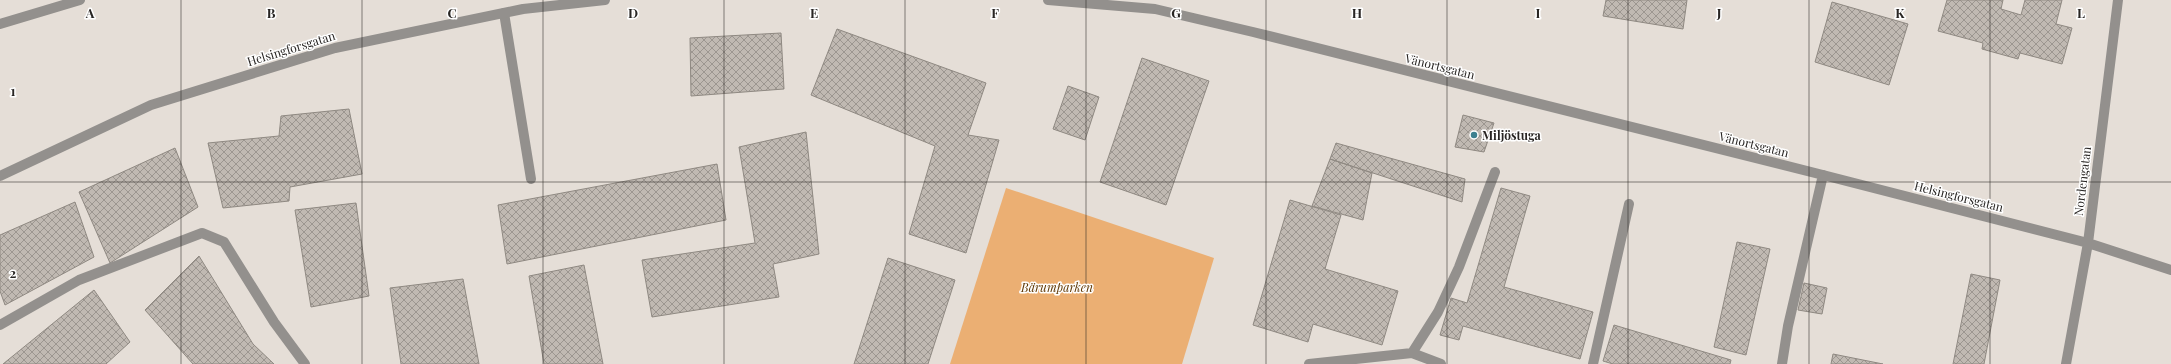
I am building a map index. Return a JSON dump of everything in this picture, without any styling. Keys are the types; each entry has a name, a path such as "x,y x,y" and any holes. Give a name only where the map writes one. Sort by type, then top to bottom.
{"street":[{"path":"0,24 80,0"},
{"name":"Helsingforsgatan","path":"0,176 151,105 335,48 504,13 605,0"},
{"name":"Vänortsgatan","path":"1048,0 1156,9 1822,175"},
{"name":"Nordengatan","path":"2066,364 2088,243 2118,0"},
{"path":"504,13 531,179"},
{"path":"1412,353 1438,312 1459,267 1495,172"},
{"path":"1782,364 1788,326 1822,175"},
{"name":"Helsingforsgatan","path":"1822,175 2088,243"},
{"path":"1593,364 1629,204"},
{"path":"0,325 79,280 202,233 224,242 274,322 305,364"},
{"path":"2088,243 2171,270"},
{"path":"1309,364 1412,353 1441,364"}],"green space":[{"name":"Bärumparken","path":"1006,188 1214,258 1182,364 950,364"}],"building":[{"path":"1606,0 1687,0 1683,29 1603,16"},
{"path":"1947,0 2003,0 2001,9 2021,15 2025,0 2062,0 2056,24 2072,28 2062,64 2020,53 2018,59 1982,49 1983,43 1938,31"},
{"path":"1832,2 1908,24 1889,85 1815,62"},
{"path":"837,29 986,83 968,135 999,140 966,253 909,234 935,146 811,95"},
{"path":"781,33 784,89 691,96 690,38"},
{"path":"1142,58 1209,81 1166,205 1100,182"},
{"path":"1068,86 1099,97 1085,140 1053,129"},
{"path":"349,109 362,174 290,187 289,201 223,208 208,143 279,136 281,116"},
{"name":"Miljöstuga","path":"1463,115 1494,123 1484,152 1455,147"},
{"path":"806,132 819,254 773,264 779,297 652,317 642,260 755,243 739,147"},
{"path":"1336,143 1465,179 1462,202 1330,159"},
{"path":"175,148 198,207 110,263 79,192"},
{"path":"1330,159 1372,173 1363,220 1312,206"},
{"path":"717,164 726,220 507,264 498,205"},
{"path":"1501,188 1530,196 1504,287 1593,312 1580,359 1463,326 1459,340 1440,335 1451,298 1467,303"},
{"path":"1290,200 1341,215 1325,269 1398,291 1382,345 1313,324 1308,342 1253,325"},
{"path":"75,202 94,257 5,305 0,291 0,235"},
{"path":"356,203 369,296 311,307 295,210"},
{"path":"1737,242 1770,249 1746,355 1714,347"},
{"path":"199,256 253,344 274,364 193,364 145,310"},
{"path":"888,258 955,280 928,364 854,364"},
{"path":"584,265 603,364 544,364 529,276"},
{"path":"1971,274 2000,280 1984,364 1953,364"},
{"path":"463,279 479,364 401,364 390,288"},
{"path":"1804,283 1827,288 1822,314 1798,310"},
{"path":"94,290 130,342 106,364 3,364"},
{"path":"1614,325 1731,360 1730,364 1613,364 1603,361"},
{"path":"1833,354 1883,364 1831,364"}],"place":[{"name":"Miljöstuga","path":"1474,135"}]}
